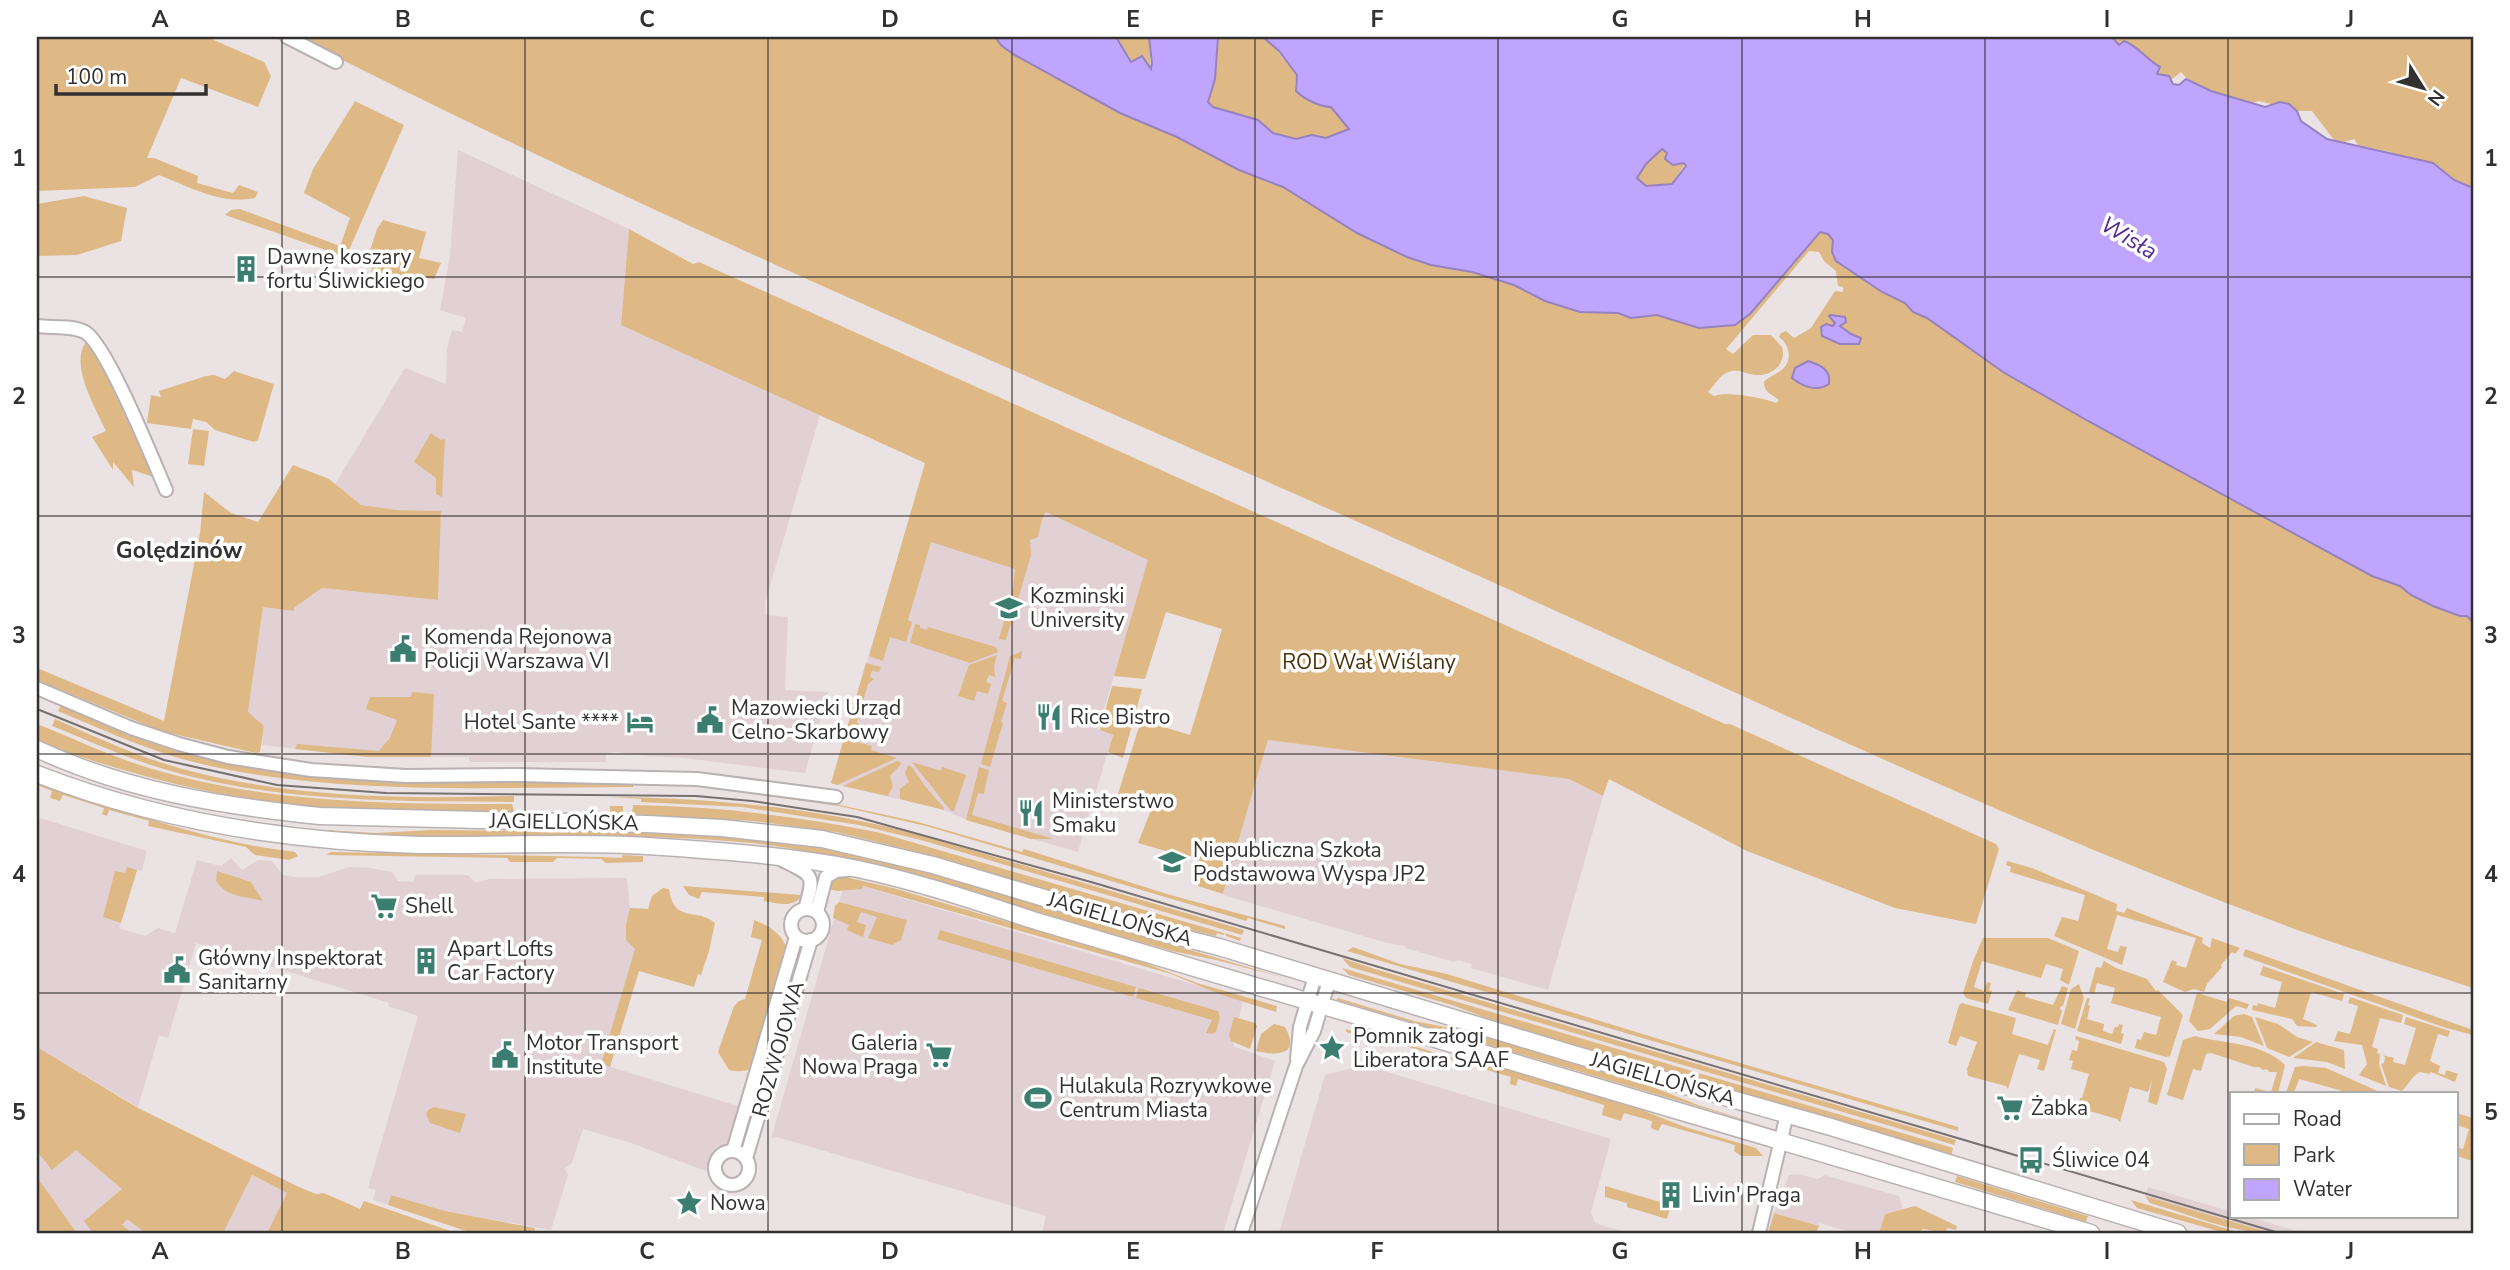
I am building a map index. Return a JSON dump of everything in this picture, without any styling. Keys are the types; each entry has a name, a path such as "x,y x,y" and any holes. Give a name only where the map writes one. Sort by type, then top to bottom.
{"main road":[{"name":"JAGIELLOŃSKA","path":"37,750 80,768 135,785 191,799 267,811 347,817 647,824 722,828 822,839 933,865 1573,1054 1787,1114 2178,1233"},
{"name":"JAGIELLOŃSKA","path":"37,774 111,799 184,818 225,827 317,838 417,845 636,846 779,858 858,869 927,886 1036,921 2091,1233"}],"street":[{"path":"287,37 336,62"},
{"path":"37,326 78,330 94,340 109,364 166,490"},
{"path":"37,688 148,734 186,746 228,757 311,770 406,776 518,775 697,779 836,797"},
{"name":"ROZWOJOWA","path":"779,858 805,871 810,877 811,911"},
{"name":"ROZWOJOWA","path":"811,911 828,876 836,871 858,869"},
{"name":"ROZWOJOWA","path":"733,1151 796,937 792,922 796,913 811,911 822,920 823,928 818,936 811,940 746,1158"},
{"path":"796,937 811,940"},
{"path":"1241,1233 1296,1066 1299,1034 1315,1003 1322,979"},
{"path":"1759,1233 1787,1114"},
{"path":"733,1151 746,1158 750,1167 745,1180 737,1185 724,1184 717,1176 715,1166 720,1157 733,1151"}],"shaded area":[{"path":"458,150 629,229 621,325 820,415 765,603 766,615 788,617 785,690 828,692 805,773 616,752 606,753 606,762 469,762 469,757 368,757 262,745 264,726 248,712 263,607 294,608 322,588 438,600 441,511 397,510 361,505 334,486 405,368 446,384 447,349 452,330 462,332 466,318 440,310 450,256"},
{"name":"Kozminski University","path":"928,456 1149,560 1098,729 1113,734 1078,852 967,820 944,810 831,783"},
{"path":"1268,740 1569,779 1603,796 1548,990 1471,968 1472,964 1458,960 1454,962 1223,895"},
{"path":"37,817 147,851 142,870 137,870 119,928 145,936 158,928 175,933 197,860 221,866 231,858 242,870 258,860 272,861 283,875 296,877 318,877 350,867 370,868 392,872 398,881 413,882 415,875 468,875 476,883 489,879 627,878 630,908 648,909 601,1064 741,1107 730,1138 706,1171 631,1143 583,1129 572,1163 565,1168 568,1175 551,1230 445,1211 391,1195 388,1205 373,1200 376,1190 368,1188 418,1016 388,1006 389,1003 196,943 168,1038 159,1035 138,1107 37,1047"},
{"path":"845,881 1243,999 1233,1046 1275,1061 1223,1233 1042,1233 1046,1216 777,1137 771,1139"},
{"path":"37,1064 89,1094 287,1193 267,1233 77,1233 37,1177"},
{"path":"1364,1065 1611,1139 1591,1212 1595,1223 1628,1233 1279,1233 1325,1075"},
{"path":"1798,1174 1818,1179 1824,1175 1899,1196 1903,1209 1885,1214 1879,1233 1853,1233 1774,1213 1789,1175"},
{"path":"2148,1187 2230,1211 2230,1218 2252,1218 2304,1233 2271,1233 2145,1196"}],"green space":[{"path":"37,37 207,37 264,62 271,76 258,107 181,78 147,158 154,158 198,176 197,183 233,193 239,185 258,192 255,198 242,200 218,197 159,175 135,187 37,191"},
{"path":"297,37 995,37 1013,54 1120,113 1283,187 1357,233 1407,257 1514,285 1545,301 1580,312 1618,313 1631,318 1657,315 1699,328 1735,325 1750,314 1820,232 1828,234 1882,292 1905,303 1913,312 1927,318 2003,372 2372,576 2400,586 2411,595 2470,618 2473,622 2473,988 2345,947 2187,888 1959,793 1394,538 842,295 432,104","holes":["1809,251 1819,252 1824,261 1836,271 1838,286 1843,287 1843,292 1835,291 1811,328 1794,338 1786,331 1781,333 1779,337 1789,354 1787,364 1764,382 1767,391 1779,400 1776,403 1755,397 1714,396 1708,392 1725,373 1735,371 1762,375 1777,367 1782,358 1782,347 1771,335 1753,335 1733,354 1726,349"]},
{"path":"1116,37 1149,37 1151,70 1132,62"},
{"path":"1218,37 1263,37 1268,40 1297,75 1295,87 1316,103 1331,107 1350,130 1325,138 1299,157 1221,109 1213,107 1207,102 1215,79"},
{"path":"2112,37 2473,37 2473,188 2463,183 2448,186 2391,152 2358,145 2354,139 2344,142 2334,140 2312,111 2298,111 2301,121 2280,113 2275,105 2245,101 2203,87 2181,72 2171,80 2169,76 2161,75 2138,61"},
{"path":"355,101 404,125 346,257 225,215 231,210 240,209 340,246 350,218 304,193 313,169"},
{"path":"1670,141 1689,158 1672,184 1649,185 1640,191 1609,168"},
{"path":"84,196 127,208 121,241 77,255 37,256 37,204"},
{"path":"383,220 426,232 419,258 441,263 434,279 371,272 374,262 367,260 377,229"},
{"name":"ROD Wał Wiślany","path":"629,229 693,264 699,262 1996,844 1999,849 1976,924 1895,908 1747,851 1609,779 1603,796 1569,779 1268,740 1223,894 1198,886 1204,862 1138,843 1153,805 1118,794 1141,720 1190,735 1222,629 1166,612 1145,679 1114,676 1148,560 1046,512 1038,537 1030,540 1031,555 1006,640 999,639 1013,589 1015,569 931,542 908,620 912,622 906,642 890,637 883,661 869,656 925,463 621,325"},
{"path":"86,342 99,360 154,477 132,470 134,487 113,462 113,470 92,437 106,431 82,374 82,351"},
{"path":"234,371 274,384 258,440 254,442 215,430 206,422 193,419 191,429 147,423 151,395 161,397 159,391 206,376 214,375 225,379"},
{"path":"193,429 209,431 204,466 188,464"},
{"path":"431,433 441,440 445,439 442,497 436,494 436,478 414,462"},
{"path":"293,465 329,479 361,505 397,510 441,511 438,600 322,588 294,608 294,611 263,607 248,712 264,726 260,752 161,731 37,680 37,668 164,721 200,533 204,492 231,513 258,522"},
{"path":"915,624 927,630 928,627 996,647 998,652 970,663 910,643"},
{"path":"1022,651 1021,659 1015,658 1002,701 1007,703 990,767 981,764 1010,656"},
{"path":"997,655 995,677 989,675 986,682 991,684 988,694 977,691 974,701 958,696 969,665"},
{"path":"866,663 881,667 879,672 872,671 870,677 874,679 868,684 857,722 861,728 857,742 872,746 871,750 897,758 837,785 831,783"},
{"path":"1112,686 1142,689 1123,758 1108,752 1113,735 1100,730"},
{"path":"412,692 434,694 431,757 368,757 295,749 297,744 379,751 390,738 397,720 366,709 370,697 411,697"},
{"path":"61,705 168,748 239,765 351,778 464,782 633,781 633,787 464,788 348,785 236,771 182,759 120,737 58,711"},
{"path":"55,719 163,763 220,778 303,791 430,797 514,796 514,802 377,800 240,787 138,761 52,726"},
{"path":"37,724 132,763 236,788 282,795 374,802 512,804 514,811 494,814 348,811 222,794 119,769 51,747 37,740"},
{"path":"897,761 902,763 890,776 893,786 888,796 843,786"},
{"path":"912,762 941,771 942,767 966,775 954,811 951,811"},
{"path":"908,765 944,810 900,799 900,789 909,782 905,773"},
{"path":"979,767 989,770 984,794 978,793 972,815 1054,839 1031,839 966,820"},
{"path":"37,783 177,827 243,844 295,852 298,856 289,860 255,855 246,847 148,826 149,821 109,810 107,816 102,814 104,808 63,795 60,801 50,798 52,791"},
{"path":"762,788 918,822 1022,852 1024,849 1167,894 1285,926 1285,929 1248,918 1246,921 926,826 839,806 761,795"},
{"path":"610,797 726,802 841,817 917,834 1244,930 1242,935 921,840 859,825 742,807 641,802 641,799"},
{"path":"633,805 755,813 877,832 1225,933 1217,933 1216,936 1153,921 918,852 836,832 754,821 610,813 610,806 623,806 623,813 632,813"},
{"path":"432,830 663,832 754,838 808,845 940,876 1285,978 1172,951 901,873 782,847 699,839 430,837 323,832 376,833"},
{"path":"331,852 622,858 622,855 643,856 643,862 606,863 601,859 557,858 553,862 510,862 507,858 326,855"},
{"path":"2007,861 2032,868 2117,904 2116,911 2124,913 2127,908 2203,938 2202,943 2210,948 2212,938 2240,948 2235,954 2232,952 2221,965 2204,992 2194,989 2185,992 2163,982 2172,960 2177,962 2176,965 2186,968 2196,938 2117,915 2107,949 2118,952 2120,946 2127,947 2122,965 2054,936 2062,917 2078,921 2085,895 2010,872 2011,867 2006,865"},
{"path":"127,867 137,870 121,923 103,917 115,871 125,873"},
{"path":"217,871 251,882 263,901 225,891 216,881"},
{"path":"841,876 893,888 1137,960 1197,983 1277,1006 1276,1012 1219,994 1171,974 863,886 862,889 838,891 827,889 834,877"},
{"path":"683,886 802,895 790,904 764,901 764,897 702,892 699,899 689,895"},
{"path":"663,888 669,889 672,900 681,911 708,918 715,923 709,951 694,987 639,971 610,1067 601,1064 635,949 626,940 630,908 648,909 652,896"},
{"path":"839,902 907,920 901,940 892,945 868,938 877,917 861,912 857,922 866,925 863,937 847,930 849,925 833,918 835,906"},
{"path":"754,920 774,931 787,950 754,1067 745,1071 732,1071 718,1052 734,1006 745,999 762,940 751,937"},
{"path":"940,930 1136,987 1133,997 937,939"},
{"path":"1225,933 1241,938 1240,941 1226,936"},
{"path":"1983,938 2048,938 2079,951 2069,985 2060,980 2063,969 2046,964 2041,978 1982,961 1974,987 1984,991 1987,982 1991,983 1989,990 1992,991 1988,1004 1966,998 1963,993"},
{"path":"1353,947 1400,964 1447,974 1958,1127 1958,1131 1347,951"},
{"path":"2245,949 2473,1030 2473,1035 2443,1027 2243,956"},
{"path":"796,956 800,957 742,1145 741,1144"},
{"path":"1342,958 1956,1140 1954,1145 1350,967"},
{"path":"2104,961 2147,979 2156,991 2183,1015 2170,1056 2135,1048 2137,1039 2141,1040 2144,1032 2156,1035 2161,1017 2111,1003 2115,988 2097,983 2094,994 2089,992 2096,967 2101,968"},
{"path":"2263,966 2344,994 2342,1001 2311,992 2303,1019 2317,1025 2316,1027 2297,1026 2292,1019 2252,1010 2253,1005 2257,1006 2258,1003 2275,1008 2282,982 2260,975"},
{"path":"1342,968 1953,1148 1951,1157 1501,1024 1455,1006 1349,975"},
{"path":"2079,984 2084,998 2075,1029 2061,1024 2071,989"},
{"path":"2062,986 2068,988 2060,1009 2062,1011 2058,1025 2008,1010 2017,990 2026,993 2025,997 2053,1005"},
{"path":"1139,988 1218,1011 1220,1017 1216,1032 1206,1033 1212,1020 1136,998"},
{"path":"2197,993 2227,1002 2229,998 2249,1004 2247,1009 2236,1006 2210,1029 2198,1031 2189,1021"},
{"path":"2350,997 2403,1015 2401,1023 2380,1018 2372,1047 2378,1049 2377,1053 2380,1054 2379,1064 2386,1086 2359,1075 2367,1064 2362,1045 2334,1041 2338,1031 2350,1034 2358,1006 2348,1003"},
{"path":"1338,998 1414,1021 1461,1030 1648,1085 1698,1105 1771,1128 1336,1000"},
{"path":"2087,998 2090,998 2090,1006 2087,1019 2104,1024 2103,1031 2112,1034 2115,1027 2123,1025 2121,1044 2077,1031"},
{"path":"1962,1003 2016,1018 2012,1034 2048,1045 2054,1029 2056,1030 2044,1071 2037,1069 2040,1060 2019,1054 2008,1089 2006,1086 1968,1076 1967,1069 1977,1042 1960,1036 1956,1046 1948,1043 1959,1005"},
{"path":"2244,1014 2252,1017 2264,1046 2241,1037 2214,1034 2234,1016"},
{"path":"1234,1017 1257,1026 1250,1049 1231,1041 1229,1035"},
{"path":"2255,1017 2278,1024 2297,1037 2313,1042 2289,1057 2267,1048"},
{"path":"2406,1017 2450,1031 2448,1037 2438,1034 2430,1061 2440,1066 2438,1073 2445,1075 2446,1070 2458,1074 2455,1082 2431,1072 2420,1072 2402,1091 2389,1087 2381,1064 2384,1063 2385,1057 2382,1055 2405,1065 2416,1028 2404,1024"},
{"path":"1274,1024 1285,1027 1290,1044 1288,1049 1279,1053 1256,1051 1261,1034"},
{"path":"1346,1029 1371,1037 1373,1034 1460,1060 1513,1071 1632,1106 1682,1126 1756,1148 1763,1156 1741,1156 1734,1151 1735,1145 1662,1124 1658,1131 1651,1128 1652,1121 1624,1113 1621,1121 1602,1115 1604,1105 1518,1079 1516,1086 1510,1084 1511,1077 1385,1040 1382,1048 1371,1039 1346,1032"},
{"path":"2076,1036 2164,1062 2167,1069 2157,1105 2148,1102 2152,1080 2148,1092 2130,1087 2120,1122 2079,1108 2089,1074 2071,1069 2073,1061 2069,1060 2072,1050 2077,1051 2079,1041 2075,1039"},
{"path":"2195,1036 2254,1048 2276,1057 2285,1065 2278,1092 2271,1092 2277,1072 2269,1072 2267,1069 2211,1053 2206,1054 2201,1071 2193,1069 2183,1100 2167,1095 2183,1040"},
{"path":"2316,1042 2344,1050 2345,1069 2327,1062 2293,1058"},
{"path":"37,1047 138,1108 301,1188 316,1194 324,1193 360,1209 364,1201 456,1233 267,1233 287,1193 252,1175 223,1233 146,1233 127,1219 122,1225 132,1233 93,1233 84,1221 122,1189 76,1150 52,1170 37,1151"},
{"path":"2295,1067 2326,1068 2380,1092 2346,1092 2299,1079 2294,1092 2286,1092"},
{"path":"2255,1088 2271,1092 2254,1092"},
{"path":"434,1107 466,1114 460,1133 430,1123 426,1114"},
{"path":"2458,1114 2473,1118 2473,1161 2458,1157 2458,1148 2463,1149 2469,1129 2458,1126"},
{"path":"1957,1176 2088,1216 2086,1222 1955,1182"},
{"path":"37,1177 77,1233 37,1233"},
{"path":"1605,1186 1671,1205 1667,1219 1605,1197"},
{"path":"391,1195 445,1211 535,1228 534,1233 472,1233 388,1205"},
{"path":"2145,1196 2271,1233 2241,1230 2210,1222 2150,1203"},
{"path":"2131,1200 2241,1233 2225,1233 2137,1208"},
{"path":"1915,1206 1957,1226 1956,1230 1947,1228 1945,1233 1923,1229 1917,1233 1879,1233 1885,1214"},
{"path":"1774,1213 1819,1226 1816,1233 1768,1233"}],"water":[{"name":"Wisła","path":"995,37 1116,37 1131,62 1142,56 1151,69 1149,37 1218,37 1215,79 1208,102 1213,107 1258,120 1273,133 1296,139 1312,135 1326,138 1349,129 1331,107 1312,102 1296,91 1297,75 1279,51 1263,37 2112,37 2119,45 2124,41 2138,49 2160,67 2157,74 2169,76 2173,84 2179,85 2186,79 2211,91 2265,107 2280,102 2289,104 2297,111 2301,121 2327,139 2433,163 2454,180 2473,188 2473,622 2467,616 2433,606 2400,586 2372,576 2003,372 1927,318 1913,312 1905,303 1882,292 1836,261 1832,252 1833,240 1828,234 1820,232 1750,314 1735,325 1699,328 1657,315 1631,318 1618,313 1580,312 1545,301 1514,285 1407,257 1357,233 1283,187 1239,170 1177,137 1120,113 1002,46","holes":["1662,149 1667,153 1665,159 1673,165 1684,163 1686,166 1672,184 1646,186 1637,178 1646,164"]},
{"path":"1830,315 1845,317 1846,322 1840,326 1861,338 1859,344 1840,344 1822,336 1821,327 1826,324 1833,326 1835,323"},
{"path":"1808,361 1826,371 1829,384 1820,388 1810,387 1792,378 1795,368"}],"tram line":[{"path":"37,709 164,760 277,785 386,793 696,796 752,801 857,817 1091,882 2279,1233"}],"place":[{"name":"Dawne koszary fortu Śliwickiego","path":"246,269"},
{"name":"Kozminski University","path":"1009,608"},
{"name":"Komenda Rejonowa Policji Warszawa VI","path":"403,649"},
{"name":"Rice Bistro","path":"1049,717"},
{"name":"Mazowiecki Urząd Celno-Skarbowy","path":"710,720"},
{"name":"Hotel Sante ****","path":"640,722"},
{"name":"Ministerstwo Smaku","path":"1031,813"},
{"name":"Niepubliczna Szkoła Podstawowa Wyspa JP2","path":"1172,862"},
{"name":"Shell","path":"384,906"},
{"name":"Apart Lofts Car Factory","path":"426,961"},
{"name":"Główny Inspektorat Sanitarny","path":"177,970"},
{"name":"Pomnik załogi Liberatora SAAF","path":"1332,1048"},
{"name":"Motor Transport Institute","path":"505,1055"},
{"name":"Galeria Nowa Praga","path":"939,1055"},
{"name":"Hulakula Rozrywkowe Centrum Miasta","path":"1038,1098"},
{"name":"Żabka","path":"2010,1108"},
{"name":"Śliwice 04","path":"2031,1160"},
{"name":"Livin' Praga","path":"1671,1195"},
{"name":"Nowa","path":"689,1203"}],"district":[{"name":"Golędzinów","path":"179,550"}]}
